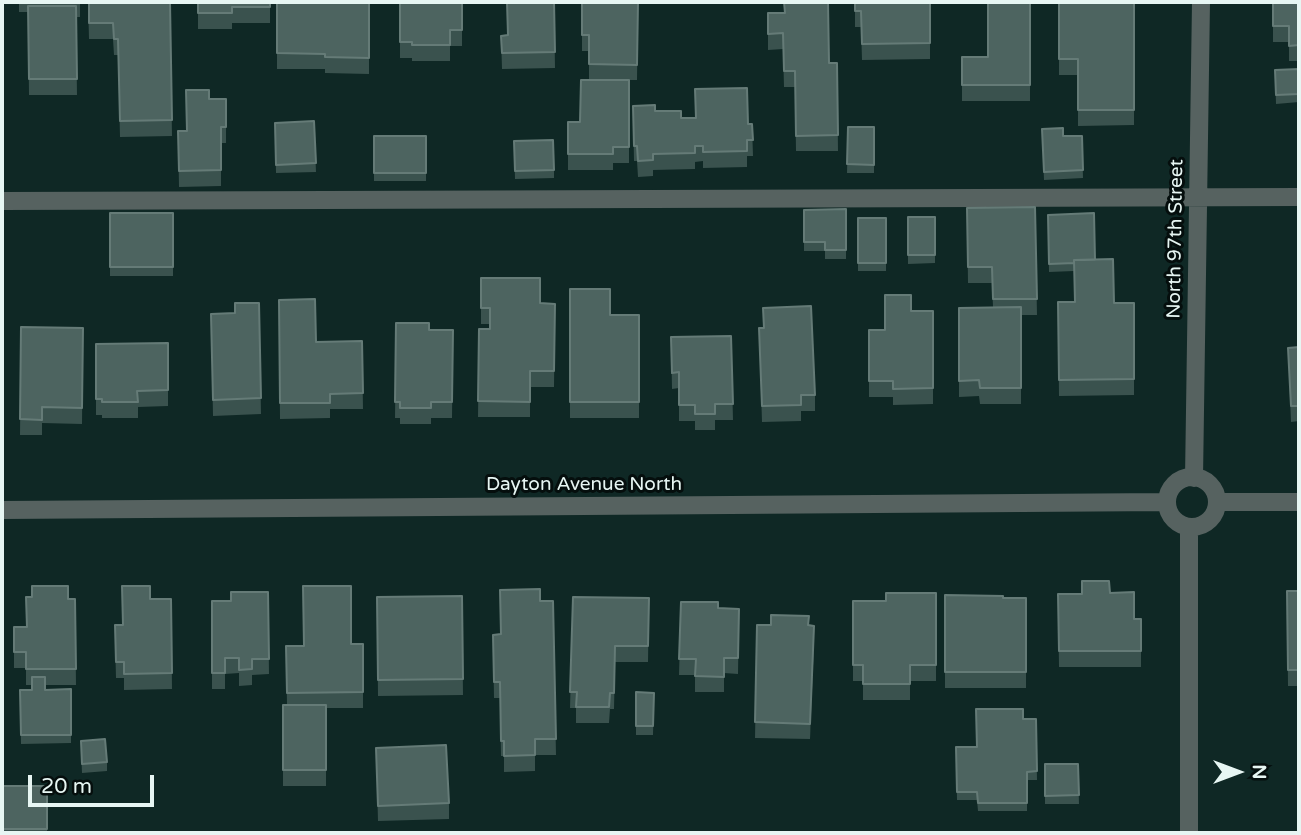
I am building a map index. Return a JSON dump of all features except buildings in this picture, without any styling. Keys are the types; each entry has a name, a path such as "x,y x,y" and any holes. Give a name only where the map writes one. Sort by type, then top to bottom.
{"street":[{"name":"North 97th Street","path":"1194,478 1201,2"},
{"path":"2,201 1299,197"},
{"path":"1194,478 1211,486 1217,502 1212,518 1198,527 1189,527 1174,520 1167,502 1170,490 1175,484 1194,478"},
{"name":"Dayton Avenue North","path":"2,510 1167,502"},
{"path":"1217,502 1299,502"},
{"path":"1189,527 1189,833"}]}
